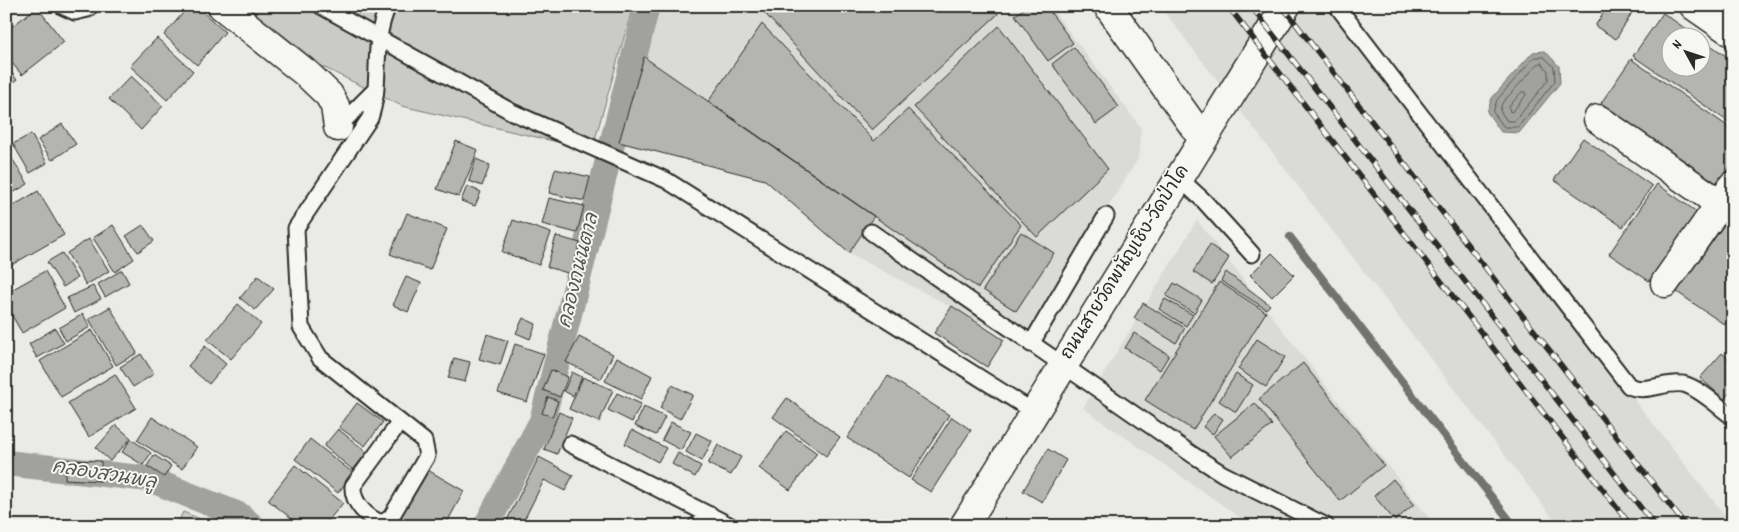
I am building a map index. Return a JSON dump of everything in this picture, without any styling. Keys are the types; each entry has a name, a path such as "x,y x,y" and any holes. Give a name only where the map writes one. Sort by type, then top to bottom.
{"main road":[{"path":"222,6 307,74 329,95 335,106 338,127"},
{"path":"1108,6 1202,138"},
{"name":"ถนนสายวัดพนัญเชิง-วัดป่าโค","path":"964,526 1202,138 1286,6"},
{"path":"1694,6 1733,33"},
{"path":"1598,118 1726,194 1665,283"}],"lane":[{"path":"62,6 74,12 88,9 90,6"},
{"path":"321,6 512,112 590,148 636,165 666,180 1034,412"},
{"path":"388,6 377,38 375,104 370,118 296,228 301,327 320,358 424,441 427,456 392,517 383,523 375,521 355,502 353,486 400,422"},
{"path":"1338,6 1629,386 1640,389 1667,384 1690,386 1732,417"},
{"path":"338,127 375,90"},
{"path":"1178,177 1204,201 1252,254"},
{"path":"1031,344 1106,216"},
{"path":"871,232 1062,366 1224,474 1326,526"},
{"path":"570,444 731,526"},
{"path":"696,526 711,515"}],"shaded area":[{"path":"247,6 633,6 592,150 402,106 323,67"},
{"path":"657,6 1050,6 1141,128 1138,159 1021,344 849,253 765,180 619,142"},
{"path":"1160,6 1327,6 1733,526 1559,526"},
{"path":"1197,220 1435,526 1258,526 1238,516 1083,408"},
{"path":"183,512 218,526 176,526"}],"water":[{"path":"1545,51 1559,66 1560,83 1519,133 1501,132 1487,112 1492,98 1533,52"}],"building":[{"path":"189,6 196,6 225,32 197,65 164,35"},
{"path":"758,6 992,6 998,14 872,130"},
{"path":"1028,6 1046,6 1073,43 1048,61 1015,15"},
{"path":"1608,6 1636,6 1616,39 1595,26"},
{"path":"37,7 64,42 22,75 6,56 6,31"},
{"path":"1663,13 1685,28 1662,28 1662,76 1633,56"},
{"path":"762,24 874,141 908,109 1021,225 978,288 708,102"},
{"path":"999,26 1108,169 1037,237 914,107"},
{"path":"157,38 193,71 167,100 130,66"},
{"path":"1712,46 1733,61 1733,125 1665,78 1712,78"},
{"path":"1074,47 1119,107 1096,124 1052,64"},
{"path":"644,57 874,216 849,253 765,180 619,142"},
{"path":"1631,59 1733,130 1733,162 1718,184 1601,103"},
{"path":"6,65 17,80 6,87"},
{"path":"131,76 163,106 141,130 109,99"},
{"path":"62,124 76,144 52,160 38,140"},
{"path":"31,134 47,163 30,173 13,144"},
{"path":"1583,138 1652,186 1623,227 1554,180"},
{"path":"456,141 478,150 459,197 437,189"},
{"path":"6,149 28,184 6,197"},
{"path":"476,159 490,165 482,186 469,181"},
{"path":"555,169 590,177 584,201 549,193"},
{"path":"1657,184 1697,212 1649,281 1609,254"},
{"path":"467,186 481,192 475,206 461,201"},
{"path":"38,191 64,235 6,268 6,210"},
{"path":"549,198 584,206 577,233 542,224"},
{"path":"1733,212 1733,315 1725,325 1677,292"},
{"path":"407,213 447,229 430,270 390,254"},
{"path":"513,220 551,233 539,265 502,252"},
{"path":"113,225 134,259 115,272 93,238"},
{"path":"143,225 154,241 138,252 126,236"},
{"path":"1021,232 1054,253 1016,311 983,290"},
{"path":"556,236 580,243 571,274 547,267"},
{"path":"89,239 109,271 86,285 67,253"},
{"path":"1210,245 1229,258 1212,284 1193,272"},
{"path":"62,253 77,278 63,287 47,262"},
{"path":"1272,253 1294,275 1272,297 1250,275"},
{"path":"122,270 129,283 105,297 98,284"},
{"path":"45,271 65,308 22,333 6,305 6,293"},
{"path":"1226,272 1270,305 1266,309 1221,281"},
{"path":"258,276 274,289 255,310 240,298"},
{"path":"406,277 421,283 408,312 393,305"},
{"path":"1219,282 1266,312 1193,430 1145,400"},
{"path":"1174,283 1202,300 1194,313 1166,296"},
{"path":"93,286 101,299 74,313 67,298"},
{"path":"1165,299 1193,315 1186,326 1159,309"},
{"path":"1143,303 1185,328 1176,343 1134,318"},
{"path":"238,304 261,324 231,359 207,340"},
{"path":"952,306 1004,340 987,367 934,333"},
{"path":"110,307 137,353 116,365 89,319"},
{"path":"83,314 90,327 66,341 59,328"},
{"path":"523,318 536,324 530,339 516,333"},
{"path":"55,328 64,343 37,358 29,344"},
{"path":"92,330 113,366 61,397 40,361"},
{"path":"1134,333 1169,355 1160,370 1125,348"},
{"path":"487,334 508,341 500,365 479,359"},
{"path":"579,337 613,354 601,379 566,362"},
{"path":"1257,339 1285,357 1266,387 1238,369"},
{"path":"515,344 544,354 527,402 498,393"},
{"path":"205,346 226,364 209,384 188,366"},
{"path":"1722,353 1733,363 1733,389 1724,399 1700,378"},
{"path":"141,354 154,374 133,387 120,367"},
{"path":"617,357 652,376 641,399 605,381"},
{"path":"454,358 470,362 465,382 448,378"},
{"path":"1303,363 1384,465 1340,501 1259,399"},
{"path":"551,370 568,377 560,397 543,390"},
{"path":"572,372 582,377 573,396 564,391"},
{"path":"115,374 136,408 89,437 68,403"},
{"path":"1236,374 1253,385 1236,412 1219,401"},
{"path":"888,376 949,415 909,478 847,438"},
{"path":"583,377 613,390 599,422 569,409"},
{"path":"672,385 693,395 680,419 660,408"},
{"path":"617,393 641,404 632,422 608,410"},
{"path":"548,397 558,401 552,417 542,413"},
{"path":"787,398 840,437 826,456 773,417"},
{"path":"357,403 383,422 365,446 339,427"},
{"path":"1255,403 1272,425 1232,457 1214,436"},
{"path":"644,407 665,417 656,435 635,426"},
{"path":"559,412 572,418 557,454 544,449"},
{"path":"1214,413 1223,419 1213,434 1203,427"},
{"path":"152,417 197,447 182,469 137,440"},
{"path":"952,417 971,430 931,492 911,480"},
{"path":"671,422 691,432 681,450 662,440"},
{"path":"116,425 131,438 110,461 96,448"},
{"path":"338,429 367,452 353,470 324,446"},
{"path":"632,430 666,448 658,462 625,444"},
{"path":"786,431 817,453 790,490 759,468"},
{"path":"696,433 712,441 702,461 686,452"},
{"path":"131,439 151,453 143,465 122,452"},
{"path":"310,439 353,473 338,493 295,459"},
{"path":"718,445 741,457 731,475 708,464"},
{"path":"1048,449 1066,460 1042,502 1023,491"},
{"path":"678,453 701,466 695,477 672,464"},
{"path":"154,455 171,466 164,477 147,466"},
{"path":"539,457 573,475 565,491 544,480 521,526 518,526 507,520"},
{"path":"66,460 101,461 101,481 65,479"},
{"path":"295,465 343,503 327,522 332,526 301,526 268,500"},
{"path":"426,469 464,491 445,526 393,526"},
{"path":"1393,479 1414,504 1395,521 1374,496"}],"waterway":[{"name":"คลองถนนตาล","path":"486,526 542,421 647,6"},
{"path":"1290,237 1514,526"},
{"name":"คลองสวนพลู","path":"6,463 149,479 239,515 252,526"}],"railway":[{"path":"1228,6 1631,526"},
{"path":"1251,6 1655,526"},
{"path":"1282,6 1686,526"}]}
